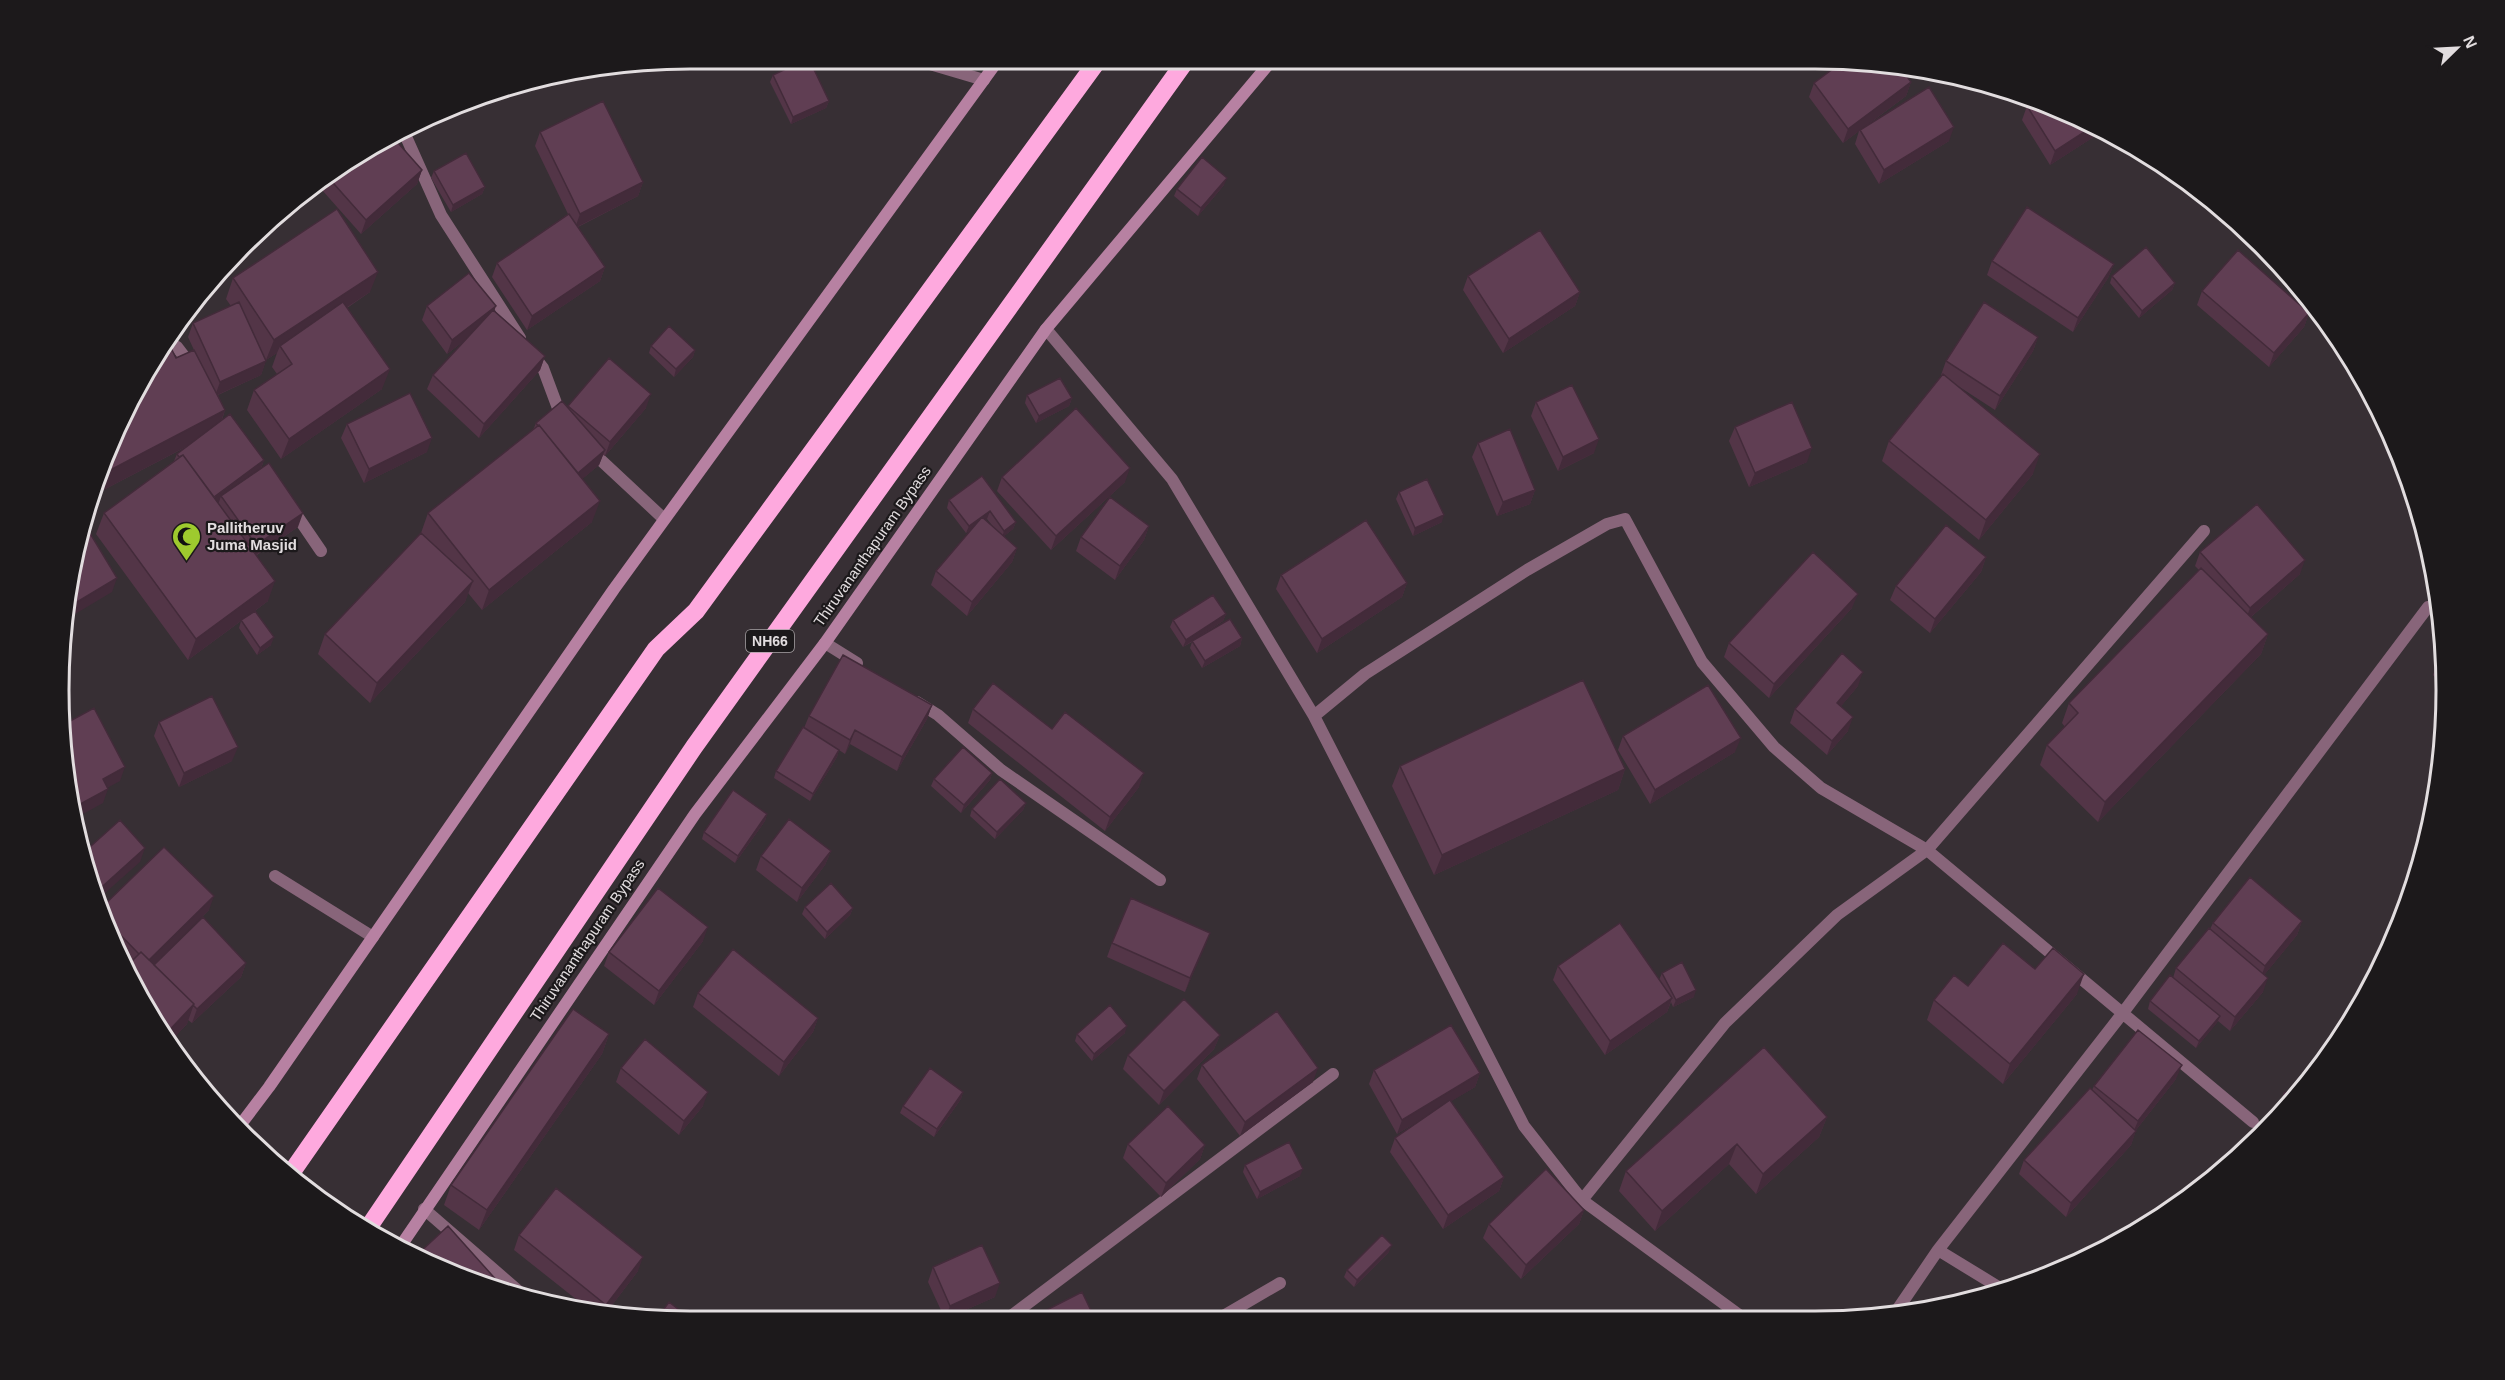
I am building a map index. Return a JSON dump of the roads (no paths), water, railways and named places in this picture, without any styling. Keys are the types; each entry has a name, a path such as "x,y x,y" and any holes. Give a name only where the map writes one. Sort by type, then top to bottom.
{"highway":[{"path":"294,1168 656,649 696,611 1092,69"},
{"name":"Thiruvananthapuram Bypass","path":"371,1223 694,747 1180,69"}],"street":[{"path":"947,69 984,80"},
{"path":"243,1121 664,519 992,69"},
{"name":"Thiruvananthapuram Bypass","path":"403,1241 695,814 825,643 1046,329 1265,69"},
{"path":"407,137 441,215 513,329 543,368 561,418 570,429"},
{"path":"1046,329 1172,479 1314,717 1524,1126 1581,1200 1734,1311"},
{"path":"174,345 203,382"},
{"path":"584,444 664,519"},
{"path":"282,494 321,551"},
{"path":"1314,717 1365,674 1527,570 1607,524 1625,519 1702,662 1774,747 1821,789 1926,850 2253,1122"},
{"path":"1581,1200 1725,1023 1837,915 1926,850 2204,531"},
{"path":"1900,1305 1938,1250 2121,1014 2428,607"},
{"path":"825,643 872,673"},
{"path":"909,697 938,715 1001,770 1160,880"},
{"path":"275,876 373,937"},
{"path":"1018,1311 1334,1074"},
{"path":"424,1209 512,1285"},
{"path":"1938,1250 1994,1284"},
{"path":"1232,1311 1280,1284"}],"place":[{"name":"Pallitheruv Juma Masjid","path":"186,562"}]}
